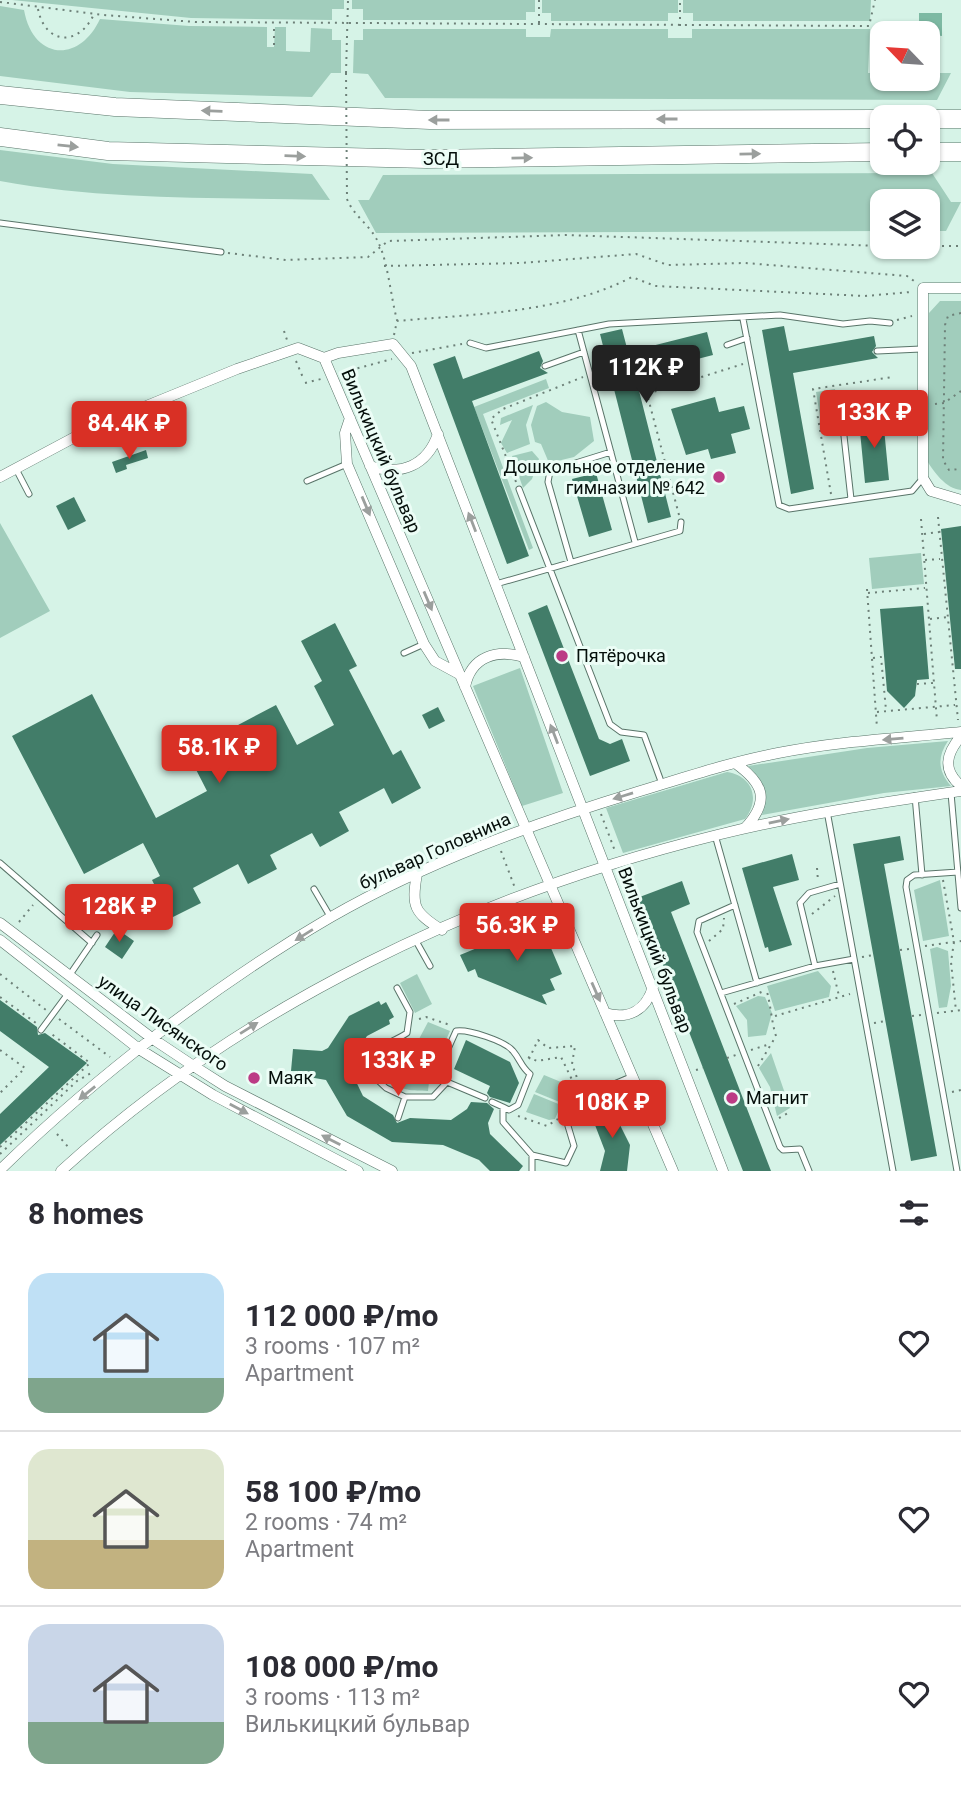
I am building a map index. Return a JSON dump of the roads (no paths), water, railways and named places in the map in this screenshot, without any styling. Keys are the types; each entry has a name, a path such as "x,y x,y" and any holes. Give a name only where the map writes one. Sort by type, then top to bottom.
{"highway":[{"path":"0,95 115,107 430,120 870,119"},
{"path":"940,119 961,119"},
{"name":"ЗСД","path":"0,137 108,151 427,159 870,152"},
{"path":"940,152 961,152"}],"street":[{"path":"961,288 923,289 921,349 923,478 931,491 961,500"},
{"name":"Вилькицкий бульвар","path":"673,1171 324,358 338,353 393,344 411,366 723,1171"},
{"path":"0,477 90,429 237,369 298,348 324,358"},
{"path":"350,418 345,433 348,464 424,644 435,660 460,675"},
{"path":"370,466 382,469 408,468 429,453 438,434"},
{"path":"465,687 471,669 485,657 504,653 524,657"},
{"path":"61,1171 192,1065 284,1006 416,941 549,885 715,835 827,811 958,790 948,770 947,761 961,734"},
{"name":"бульвар Головнина","path":"0,1170 139,1049 230,983 331,918 417,874 525,828 736,763 817,746 961,734"},
{"path":"736,763 752,776 761,794 761,807 745,828"},
{"path":"417,874 414,905 419,914 442,930"},
{"name":"улица Лисянского","path":"0,923 153,1040 225,1086 392,1171"},
{"name":"улица Лисянского","path":"0,940 139,1049 358,1171"},
{"path":"605,1013 615,1016 636,1012 644,1005 653,987"}],"lane":[{"path":"0,223 221,252"},
{"path":"470,343 486,348 609,324 780,315 843,324 870,321 890,323"},
{"path":"842,315 843,324"},
{"path":"743,319 779,505 789,509 912,491 923,478"},
{"path":"578,330 635,542"},
{"path":"727,345 747,338"},
{"path":"877,351 921,349"},
{"path":"545,366 584,352"},
{"path":"851,499 841,409 891,406"},
{"path":"571,562 548,482 550,471 611,452"},
{"path":"307,481 348,464"},
{"path":"16,469 29,494"},
{"path":"519,489 610,724 621,732 644,735 662,784"},
{"path":"496,584 680,531 681,522"},
{"path":"404,653 424,644"},
{"path":"958,790 961,908"},
{"path":"915,796 922,875"},
{"path":"827,811 893,1171"},
{"path":"715,835 740,925 760,982"},
{"path":"0,863 38,899 92,943"},
{"path":"957,1171 906,887 907,880 922,875 958,872"},
{"path":"815,966 800,903 803,897 819,890 841,887"},
{"path":"314,889 331,918"},
{"path":"735,905 699,921 697,932 780,1147 783,1150 800,1149 809,1171"},
{"path":"69,976 97,935"},
{"path":"416,941 430,966"},
{"path":"721,993 815,966 854,959"},
{"path":"397,988 410,1012 407,1033 379,1047 371,1056 369,1072 386,1088 405,1097 433,1097 447,1082"},
{"path":"42,1029 67,995"},
{"path":"485,1098 442,1079 439,1069 456,1031 467,1029 512,1049 530,1074 518,1105 511,1109 492,1102"},
{"path":"503,1107 503,1122 532,1155 566,1163 574,1146 565,1116 574,1101 633,1076"},
{"path":"398,1118 405,1097"},
{"path":"532,1155 532,1171"}],"place":[{"name":"Дошкольное отделение гимназии № 642","path":"719,477"},
{"name":"Пятёрочка","path":"562,656"},
{"name":"Маяк","path":"254,1078"},
{"name":"Магнит","path":"732,1098"}]}
